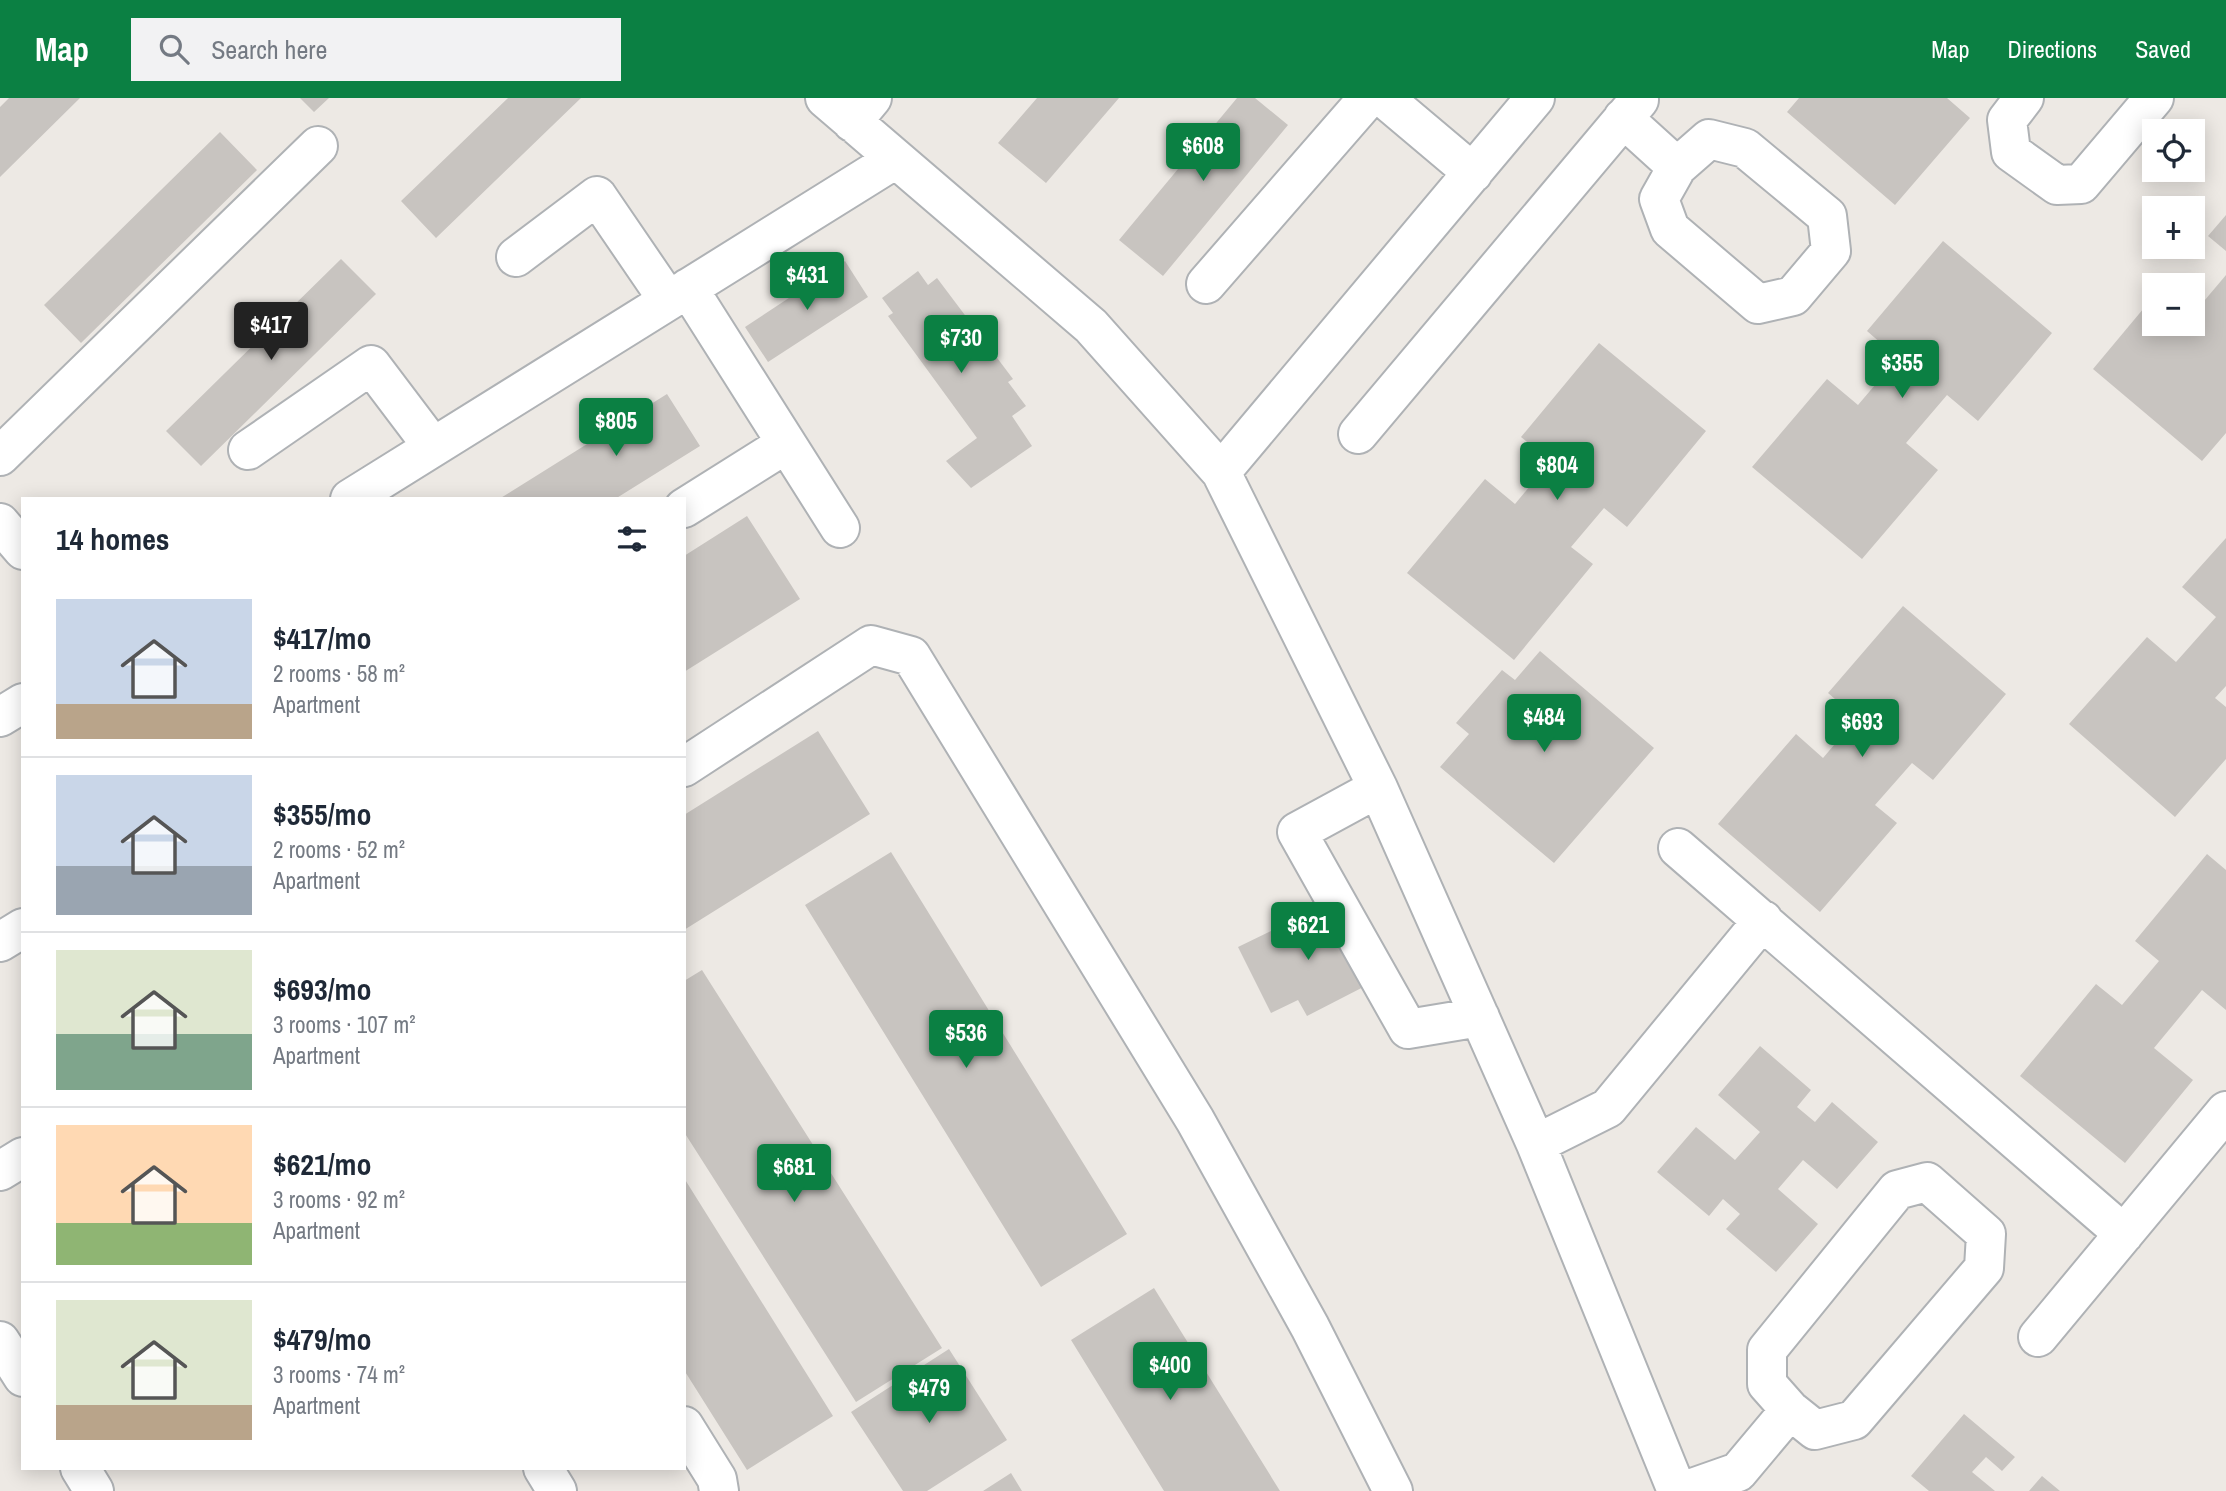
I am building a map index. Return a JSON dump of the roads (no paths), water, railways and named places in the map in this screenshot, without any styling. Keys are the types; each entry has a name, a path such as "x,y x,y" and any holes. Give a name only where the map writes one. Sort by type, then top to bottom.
{"street":[{"path":"1206,284 1368,98"},
{"path":"1384,98 1473,173"},
{"path":"1221,472 1535,98"},
{"path":"2024,98 2007,120 2011,152 2057,185 2081,184 2154,98"},
{"path":"850,106 894,160 1091,326 1221,472 1378,788 1536,1144 1677,1491"},
{"path":"1358,434 1632,108 1677,167"},
{"path":"1709,139 1745,148 1827,216 1832,251 1793,296 1758,304 1670,229 1659,200 1677,167 1709,139"},
{"path":"0,456 318,146"},
{"path":"353,497 894,160"},
{"path":"516,257 597,196 678,294 786,444 839,528"},
{"path":"248,450 371,365 433,447"},
{"path":"686,508 786,444"},
{"path":"0,523 21,548"},
{"path":"686,766 871,645 911,656 1195,1120 1310,1327 1393,1491"},
{"path":"0,717 21,704"},
{"path":"1378,788 1297,832 1408,1029 1480,1017"},
{"path":"1678,848 2124,1234"},
{"path":"1536,1144 1608,1108 1763,920"},
{"path":"0,942 21,929"},
{"path":"2038,1337 2226,1111"},
{"path":"0,1171 21,1158"},
{"path":"1927,1182 1986,1234 1984,1268 1854,1420 1815,1430 1790,1410 1767,1384 1767,1350 1897,1190 1927,1182"},
{"path":"0,1340 21,1374"},
{"path":"1684,1491 1738,1472 1790,1410"},
{"path":"686,1429 717,1479 719,1491"},
{"path":"81,1470 94,1491"},
{"path":"544,1470 557,1491"}]}
